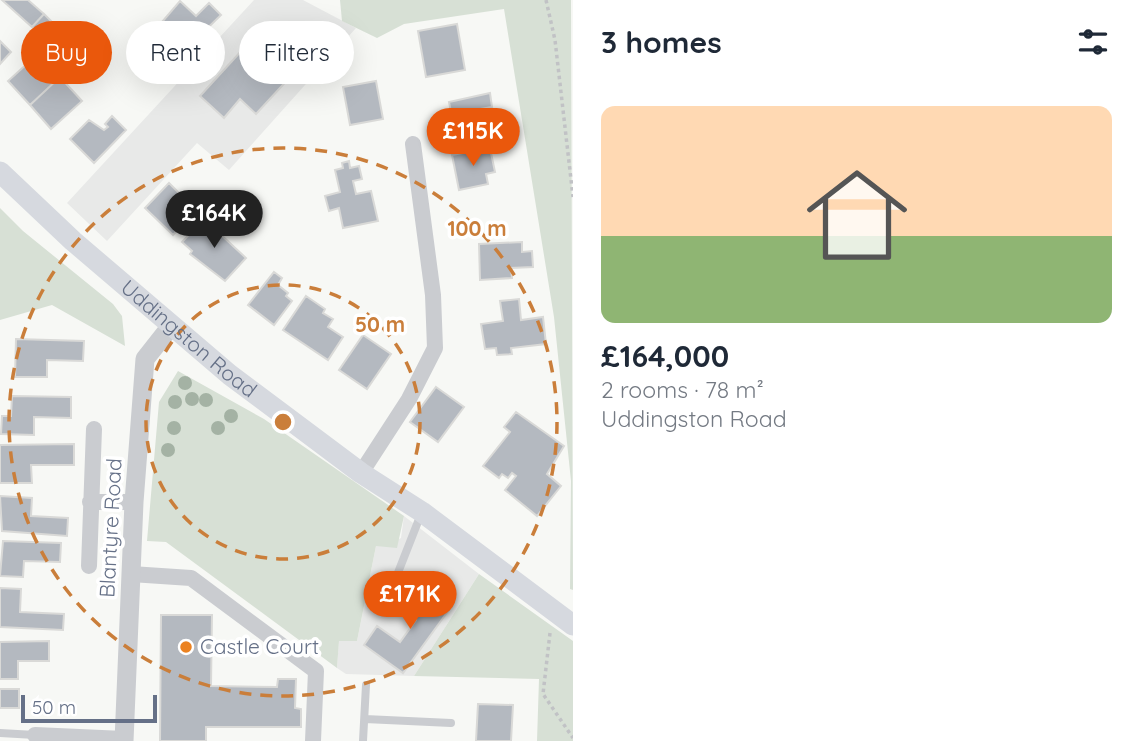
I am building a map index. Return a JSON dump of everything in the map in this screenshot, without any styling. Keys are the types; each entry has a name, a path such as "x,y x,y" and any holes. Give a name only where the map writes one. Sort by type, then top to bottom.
{"main road":[{"name":"Uddingston Road","path":"0,172 171,326 361,473 422,512 561,617"}],"street":[{"path":"361,473 409,399 435,348 433,295 412,144"},
{"name":"Blantyre Road","path":"124,740 134,502 145,359 171,326"},
{"path":"89,566 94,429"},
{"path":"90,502 134,502"},
{"path":"131,574 191,578 316,671 313,741"},
{"path":"35,735 124,740"}],"lane":[{"path":"390,593 407,558 422,512"},
{"path":"363,741 366,685"},
{"path":"365,719 451,723"},
{"path":"0,733 35,735"}],"path":[{"path":"546,0 555,40 573,197"},
{"path":"561,617 543,694 572,729 573,738"}],"shaded area":[{"path":"254,0 303,0 343,21 239,21 239,84 306,84 229,170 197,143 107,241 67,203 177,84 225,84 225,31"},
{"path":"340,0 571,0 573,590 570,589 571,481 554,317 504,9 404,24 377,38 354,27 354,21 342,21"},
{"path":"0,208 23,231 113,304 122,316 125,346 52,305 0,320"},
{"path":"178,371 264,419 404,516 397,548 376,546 357,641 339,641 337,668 166,542 147,541 159,402"},
{"path":"404,516 479,574 414,676 346,674 337,668 339,640 357,641 376,546 385,546 401,538"},
{"path":"479,574 573,641 573,741 537,741 539,679 414,676"}],"building":[{"path":"2,0 28,0 44,14 38,21 25,21"},
{"path":"180,1 196,16 209,3 221,15 215,21 163,21"},
{"path":"44,14 51,21 38,21"},
{"path":"457,24 465,70 426,77 418,31"},
{"path":"0,41 11,52 0,64"},
{"path":"239,53 239,84 284,84 256,114 240,99 224,118 200,96 211,84 225,84 225,69"},
{"path":"21,69 21,84 52,84 30,105 8,81"},
{"path":"376,81 383,119 350,125 343,87"},
{"path":"52,84 66,84 82,101 51,129 30,105"},
{"path":"490,93 492,107 480,109 485,134 456,140 453,129 448,130 445,113 451,112 449,102"},
{"path":"112,116 126,130 94,163 70,139 89,120 104,130 108,127 105,124"},
{"path":"490,148 495,172 486,174 488,184 459,190 452,155"},
{"path":"349,161 350,168 359,166 362,179 353,181 356,194 371,191 378,221 343,228 339,208 329,211 325,196 340,192 335,170 343,168 342,163"},
{"path":"169,183 196,210 173,235 145,208"},
{"path":"204,219 246,258 225,281 190,254 192,251 182,242"},
{"path":"522,242 522,252 532,251 533,267 511,268 512,278 480,280 479,244"},
{"path":"274,272 282,278 278,285 288,293 286,296 292,301 274,325 248,305"},
{"path":"306,296 325,309 323,313 333,319 328,327 343,337 328,360 283,330"},
{"path":"519,299 521,320 543,317 546,344 511,348 512,354 497,355 496,348 485,349 481,324 503,321 500,301"},
{"path":"363,335 391,354 367,389 339,370"},
{"path":"16,339 84,341 83,361 47,360 47,377 15,377"},
{"path":"436,387 464,407 438,442 410,422"},
{"path":"12,396 71,397 71,418 34,417 34,435 1,434 2,416 11,416"},
{"path":"516,412 564,446 547,474 561,486 537,516 505,490 516,476 512,473 508,478 502,474 499,478 483,466 510,432 504,427"},
{"path":"74,444 74,465 31,465 32,483 0,483 0,445"},
{"path":"0,496 32,498 31,516 68,518 67,536 2,531"},
{"path":"3,541 61,543 60,562 24,561 23,577 0,576"},
{"path":"421,586 451,607 403,673 364,645 377,626 400,642 416,620 403,611"},
{"path":"0,588 21,589 20,612 64,614 63,630 0,627"},
{"name":"Castle Court","path":"161,615 212,615 211,686 277,687 278,679 296,679 295,708 301,709 301,727 206,727 206,741 160,741"},
{"path":"49,641 49,661 18,661 18,679 0,679 0,642"},
{"path":"0,689 19,689 19,708 0,708"},
{"path":"478,704 513,705 511,741 476,741"}],"place":[{"name":"Castle Court","path":"186,647"}]}
